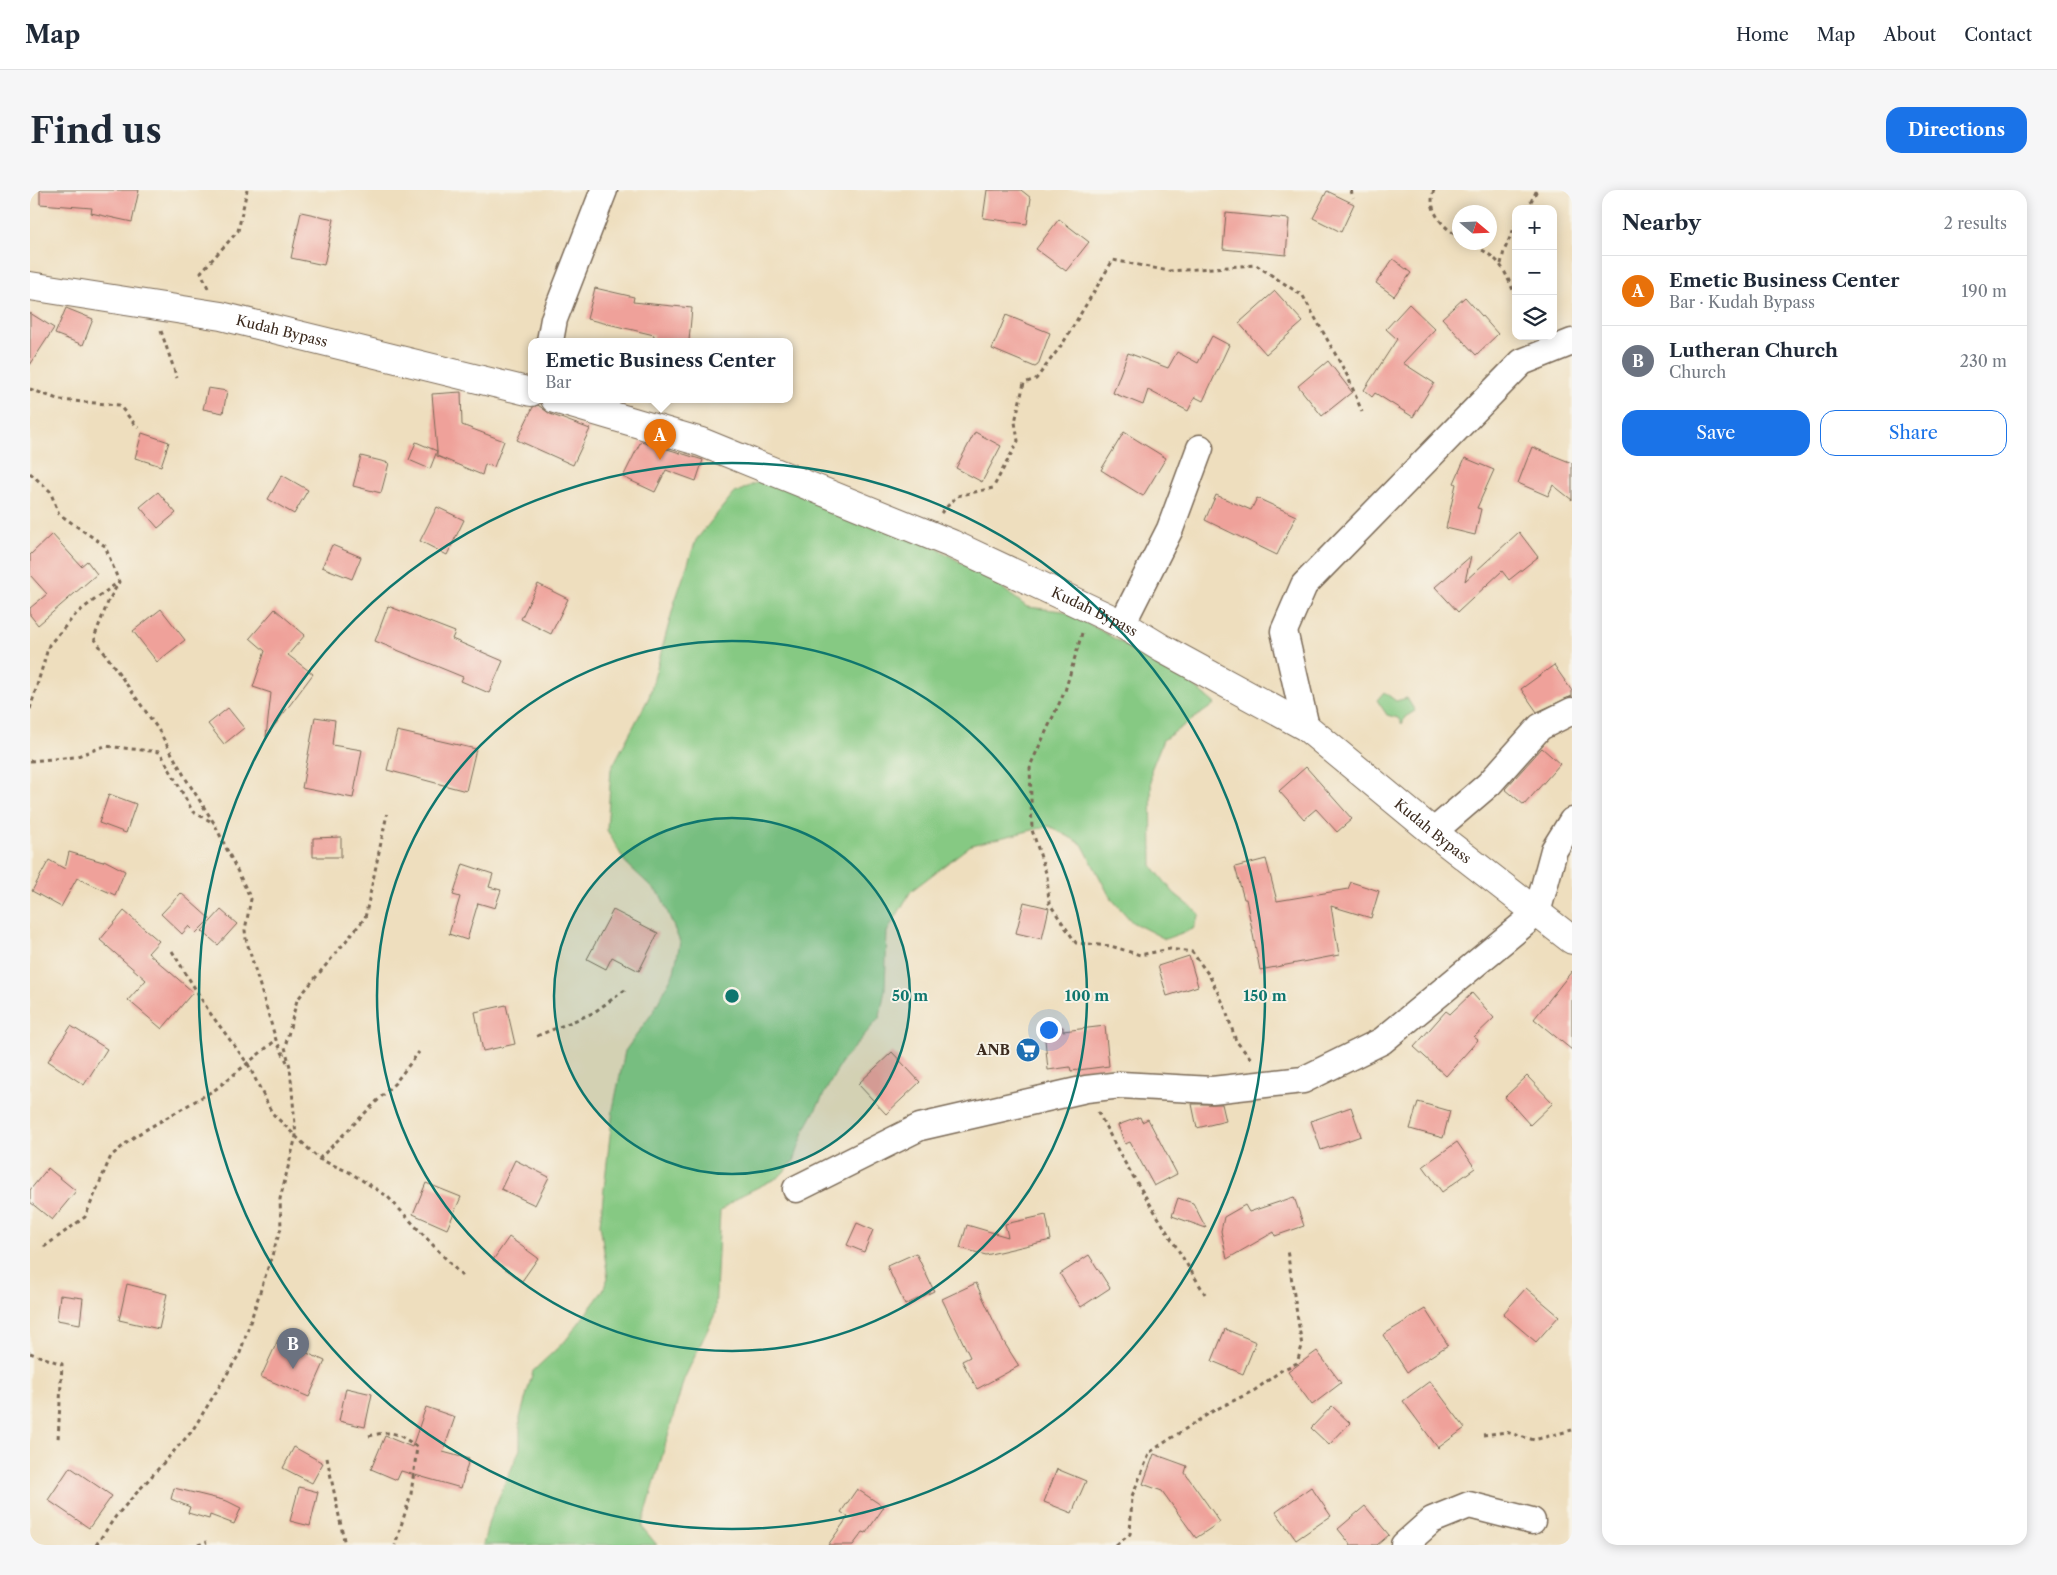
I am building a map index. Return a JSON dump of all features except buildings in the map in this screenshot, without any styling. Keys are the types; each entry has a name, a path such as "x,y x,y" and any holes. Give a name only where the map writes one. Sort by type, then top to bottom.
{"street":[{"path":"551,338 554,319 604,190"},
{"name":"Kudah Bypass","path":"30,286 151,303 220,316 528,391"},
{"path":"1306,727 1284,631 1304,585 1522,362 1572,342"},
{"name":"Kudah Bypass","path":"569,403 701,442 924,532 1122,624 1162,649 1306,727 1433,832 1572,940"},
{"path":"1122,624 1170,529 1200,448"},
{"path":"1433,832 1489,784 1540,728 1572,711"},
{"path":"796,1189 920,1127 1086,1089 1121,1085 1212,1090 1303,1080 1382,1041 1537,913 1554,850 1572,821"},
{"path":"1404,1545 1432,1520 1469,1505 1532,1521"}],"path":[{"path":"220,316 202,272 238,231 247,190"},
{"path":"1351,190 1354,198"},
{"path":"1434,190 1434,213 1452,233"},
{"path":"1530,205 1537,190"},
{"path":"1501,264 1504,251 1512,233"},
{"path":"1483,250 1501,264 1515,295"},
{"path":"924,532 957,496 993,488 1018,441 1015,422 1024,383 1036,379 1063,343 1113,260 1169,271 1256,265 1303,296 1348,377 1362,412"},
{"path":"151,303 177,378"},
{"path":"30,389 60,400 118,405 138,428"},
{"path":"30,473 50,491 59,514 105,546 119,582"},
{"path":"30,709 49,645 77,613 119,582"},
{"path":"119,582 108,602 94,638 158,729 186,779 214,823 251,899 245,930 246,939 276,1040 290,1067"},
{"path":"1088,608 1064,691 1030,766 1032,830 1047,876 1049,903 1076,943 1111,946 1140,955 1170,949 1192,952 1209,975 1224,1005 1236,1042 1270,1084"},
{"path":"30,761 75,758 105,746 160,752 193,812 214,823"},
{"path":"96,1545 116,1516 192,1431 240,1353 281,1228 280,1199 296,1136 290,1067 285,1046 297,1000 365,918 387,814"},
{"path":"172,951 210,1013 248,1064 272,1113 319,1159 349,1172 387,1196 462,1276"},
{"path":"537,1036 592,1013 625,990"},
{"path":"44,1247 85,1217 111,1156 135,1136 216,1089 276,1040"},
{"path":"319,1159 395,1083 419,1052"},
{"path":"1086,1089 1122,1158 1205,1294"},
{"path":"1116,1545 1130,1534 1132,1496 1150,1452 1213,1411 1255,1390 1282,1370 1297,1362 1302,1346 1286,1250"},
{"path":"30,1353 62,1364 58,1440"},
{"path":"1483,1435 1506,1432 1534,1440 1572,1430"},
{"path":"369,1436 383,1432 397,1433 417,1447 411,1494 395,1545"},
{"path":"328,1458 346,1545"},
{"path":"198,1545 207,1542"}],"green space":[{"path":"771,476 918,537 997,584 1027,607 1063,611 1091,625 1188,681 1215,704 1163,740 1151,770 1152,866 1174,893 1200,914 1193,929 1165,939 1132,922 1110,897 1082,844 1049,826 971,845 911,891 887,932 885,989 880,1017 842,1061 805,1129 794,1161 779,1177 742,1195 720,1211 715,1314 684,1379 642,1527 657,1545 483,1545 489,1520 520,1449 520,1418 533,1371 566,1340 602,1292 608,1278 600,1224 613,1109 625,1051 653,1012 674,972 680,942 661,896 625,862 607,830 611,769 649,697 675,601 696,540 733,494"},
{"path":"1384,692 1396,701 1407,698 1415,711 1405,717 1402,724 1398,718 1387,715 1377,700"}],"place":[{"name":"Emetic Business Center","path":"660,460"},
{"name":"ANB","path":"1028,1050"},
{"name":"Lutheran Church","path":"293,1369"}]}
